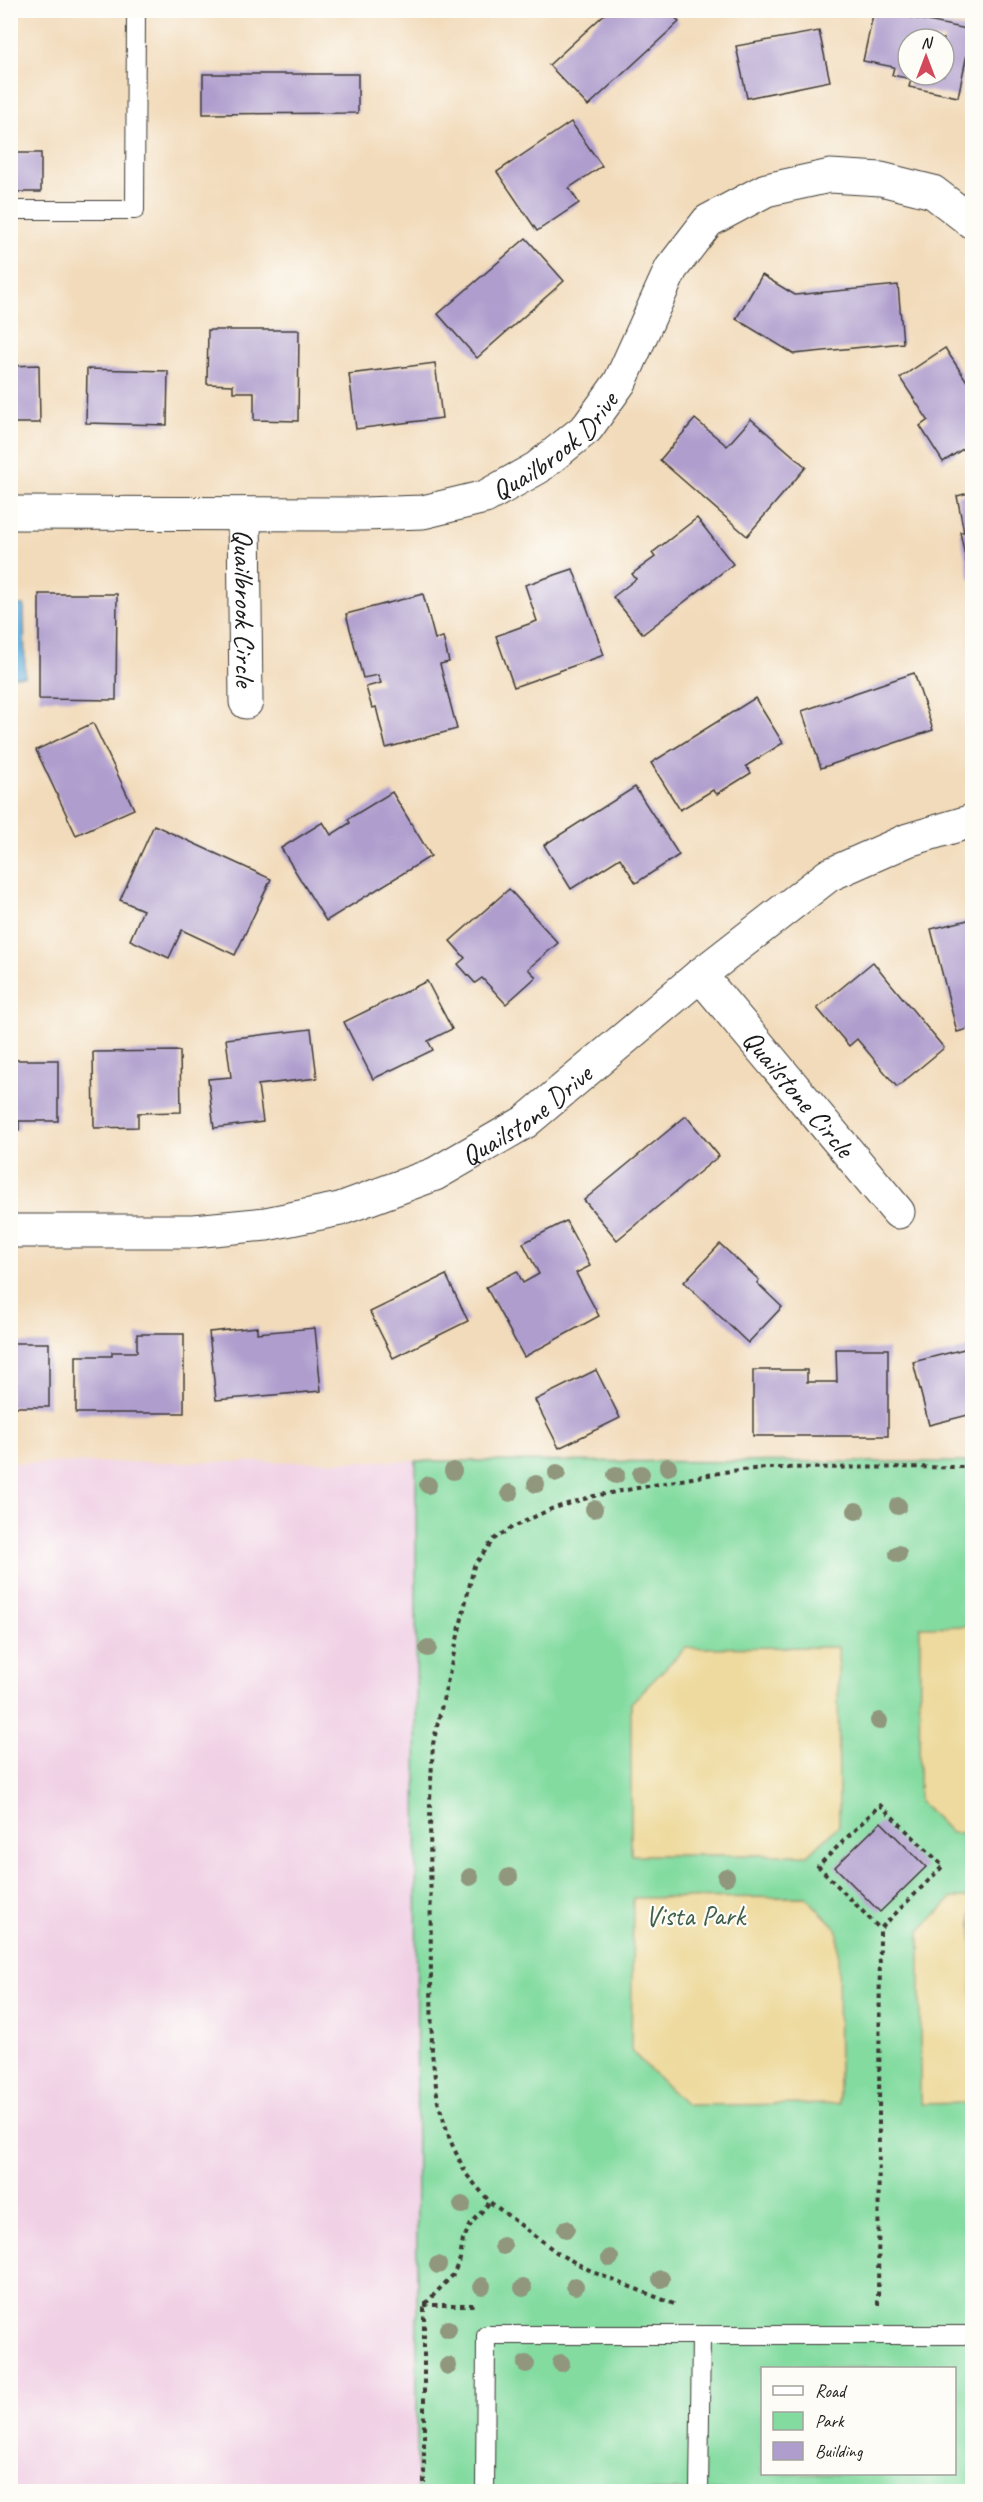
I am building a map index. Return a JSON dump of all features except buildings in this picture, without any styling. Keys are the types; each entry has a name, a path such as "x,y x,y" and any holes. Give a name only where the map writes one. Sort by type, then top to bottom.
{"street":[{"name":"Quailbrook Drive","path":"10,513 423,512 485,497 537,468 586,428 620,382 671,269 708,221 766,190 830,176 881,179 933,192 972,222"},
{"name":"Quailbrook Circle","path":"244,514 246,702"},
{"name":"Quailstone Drive","path":"10,1232 194,1231 266,1224 339,1209 435,1174 525,1122 700,975 829,874 908,840 972,821"},
{"name":"Quailstone Circle","path":"700,975 898,1212"}],"lane":[{"path":"10,210 135,210 136,10"},
{"path":"485,2492 486,2335 972,2335"},
{"path":"699,2492 701,2336"}],"path":[{"path":"677,2305 595,2273 559,2254 490,2202 466,2174 450,2140 438,2102 432,2053 431,1994 430,1800 433,1744 469,1584 481,1554 494,1539 511,1528 551,1509 594,1497 730,1471 765,1468 972,1467"},
{"path":"878,2305 879,1929 818,1866 880,1805 943,1866 879,1929"},
{"path":"424,2492 424,2305 453,2276 460,2259 463,2240 471,2224 490,2202"}],"shaded area":[{"path":"416,1461 417,2491 11,2491 10,1463"}],"green space":[{"name":"Vista Park","path":"416,1461 972,1462 972,2491 417,2491"}],"sand":[{"path":"972,1626 972,1833 951,1833 919,1801 920,1627"},
{"path":"838,1647 839,1825 808,1855 631,1855 631,1703 685,1648"},
{"path":"806,1897 838,1930 839,2104 686,2105 631,2051 633,1898"},
{"path":"952,1898 972,1898 972,2103 920,2104 920,1931"}],"water":[{"path":"10,605 24,605 25,676 11,676"}]}
